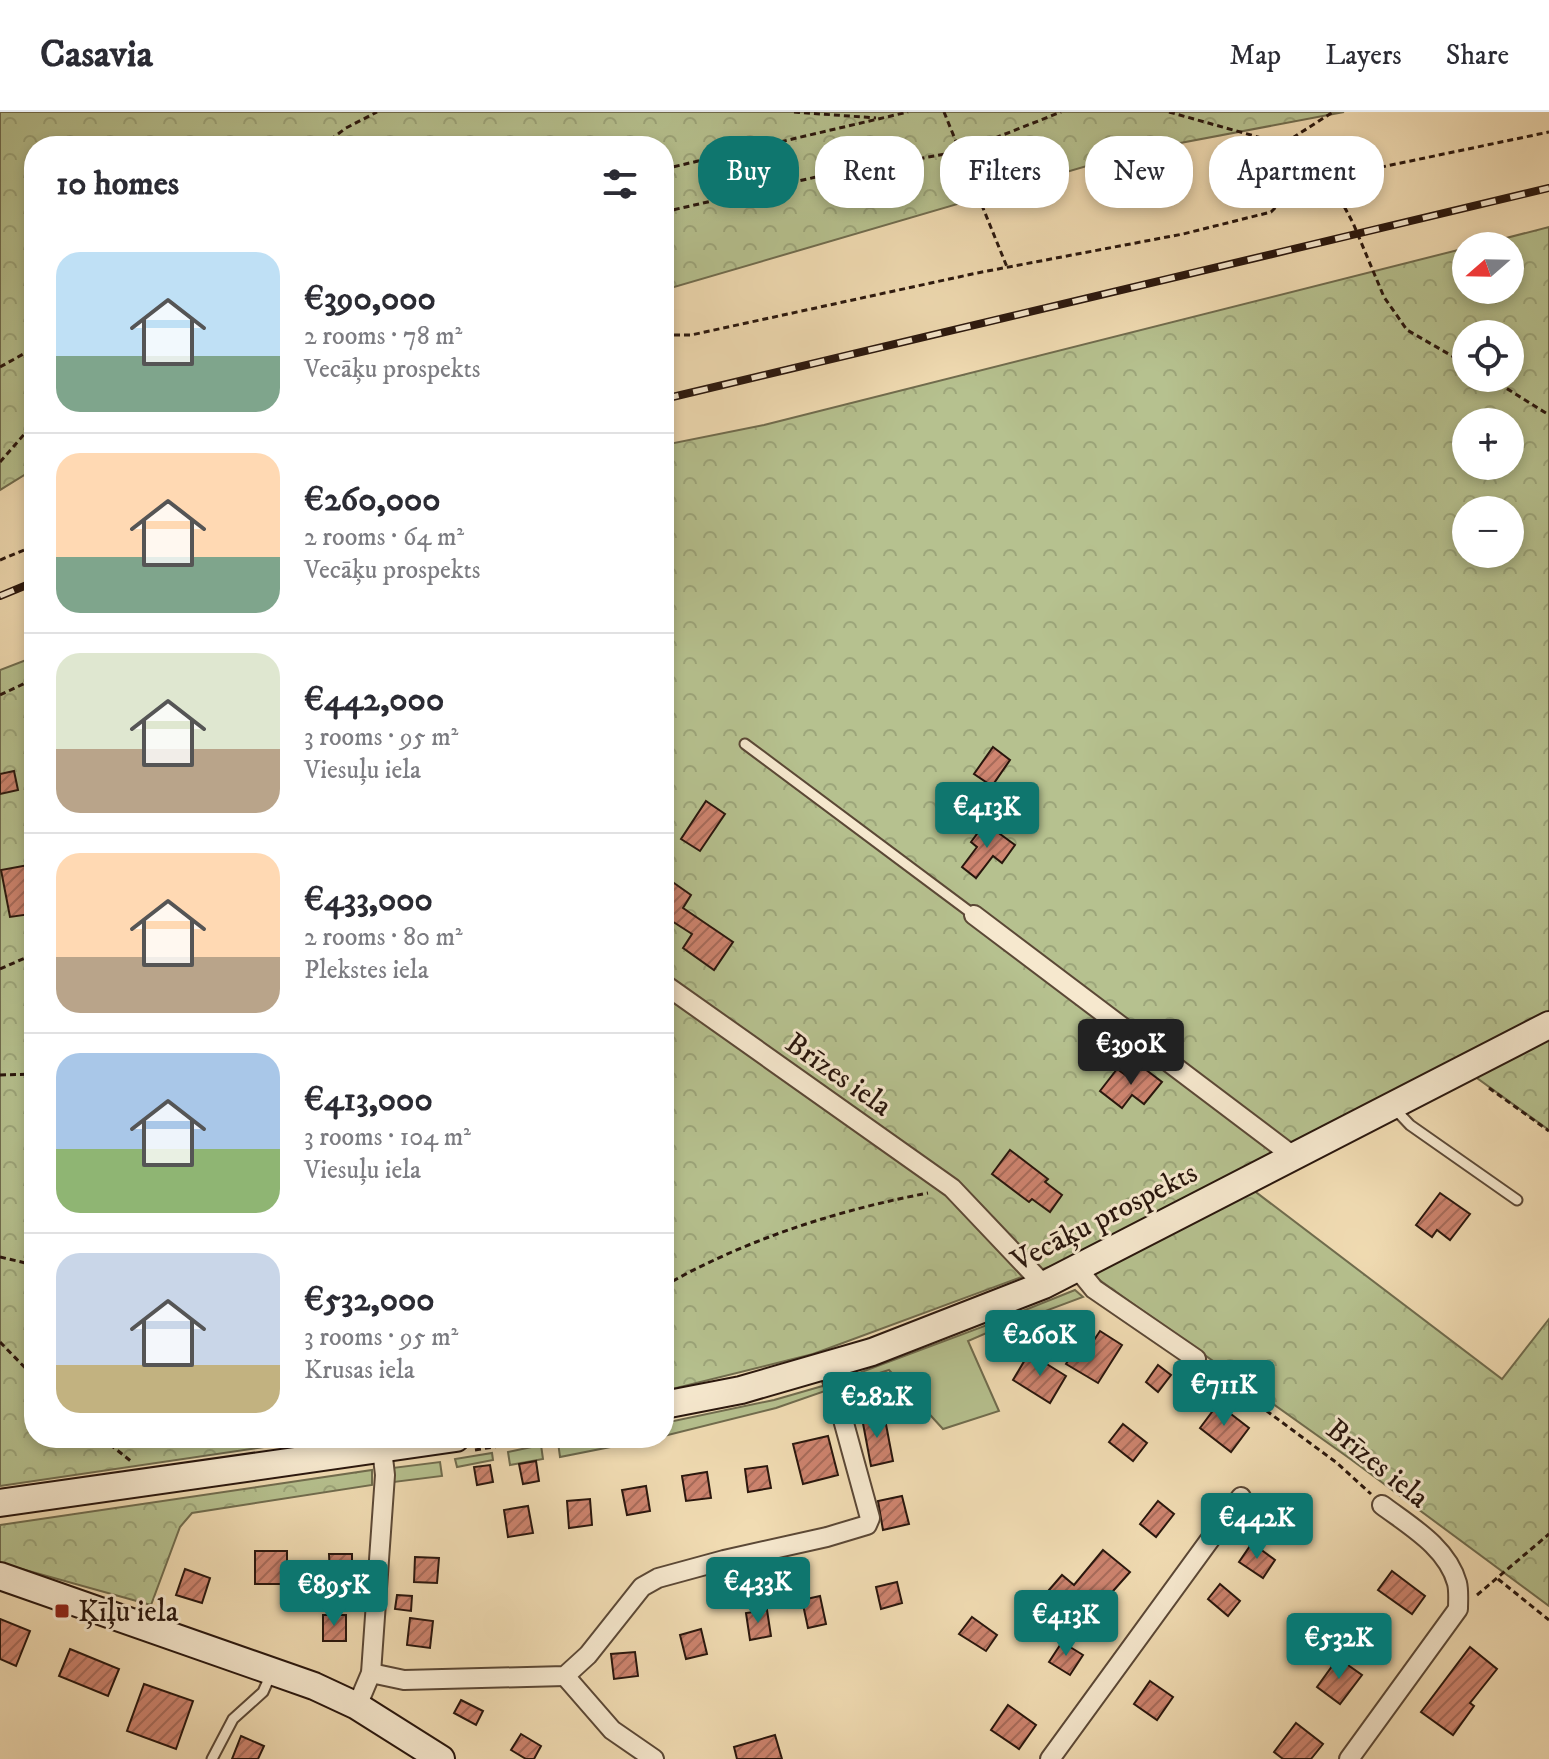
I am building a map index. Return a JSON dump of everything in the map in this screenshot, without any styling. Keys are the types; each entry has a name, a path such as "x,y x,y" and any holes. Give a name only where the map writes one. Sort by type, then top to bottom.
{"main road":[{"name":"Vecāķu prospekts","path":"674,1403 741,1390 872,1352 1044,1285 1549,1025"},
{"path":"0,1503 389,1448"},
{"path":"0,1576 273,1671 357,1706 441,1759"}],"street":[{"path":"974,915 1293,1156"},
{"name":"Brīzes iela","path":"674,991 952,1188 1044,1285"},
{"path":"1077,1268 1094,1289 1196,1359"},
{"path":"371,1673 404,1680 565,1676 588,1655 642,1587 658,1578 867,1525 870,1518 828,1365"},
{"path":"357,1706 371,1673 385,1475 382,1449"},
{"path":"1050,1759 1241,1497"},
{"name":"Brīzes iela","path":"1382,1505 1426,1538 1445,1560 1457,1584 1458,1609"},
{"path":"1349,1759 1458,1609"},
{"path":"565,1676 612,1730 654,1759"}],"lane":[{"path":"745,744 974,915"},
{"path":"1392,1105 1410,1125 1517,1200"},
{"path":"212,1759 233,1719 263,1692 273,1671"}],"path":[{"path":"335,136 377,112"},
{"path":"794,112 880,118"},
{"path":"674,167 908,112"},
{"path":"944,112 955,136"},
{"path":"1000,136 1061,112"},
{"path":"1169,112 1254,136"},
{"path":"1296,136 1333,112"},
{"path":"1384,166 1549,132"},
{"path":"674,210 816,177 940,155"},
{"path":"984,208 1007,267"},
{"path":"674,335 691,335 1007,267 1183,234 1271,212 1275,208"},
{"path":"1345,208 1384,297 1407,330 1452,356"},
{"path":"0,367 24,354"},
{"path":"1512,392 1549,415"},
{"path":"0,462 24,434"},
{"path":"0,560 24,550"},
{"path":"0,695 24,684"},
{"path":"0,969 24,958"},
{"path":"0,1075 24,1074"},
{"path":"1489,1088 1549,1131"},
{"path":"674,1281 744,1246 887,1201 952,1188"},
{"path":"0,1257 24,1263"},
{"path":"0,1342 24,1367"},
{"name":"Brīzes iela","path":"1196,1359 1337,1463 1382,1505"},
{"path":"115,1448 154,1479"},
{"path":"1458,1609 1549,1534"},
{"path":"1498,1579 1549,1620"}],"green space":[{"path":"0,112 1344,112 1193,141 1193,136 1085,136 1085,167 1069,171 1069,136 940,136 940,208 944,208 674,287 674,136 24,136 24,475 0,490"},
{"path":"1549,227 1549,1130 1456,1063 1232,1174 1502,1379 1549,1319 1549,1606 1349,1458 1070,1259 813,1354 674,1389 674,443 764,425 1452,252 1452,304 1524,304 1524,233"},
{"path":"24,661 24,1448 257,1448 0,1486 0,670"},
{"path":"1075,1290 1083,1297 1008,1325 1005,1318"},
{"path":"987,1325 989,1332 968,1341 999,1411 943,1429 889,1370 842,1385 840,1380"},
{"path":"826,1385 828,1390 776,1408 674,1434 674,1421 774,1400"},
{"path":"541,1448 543,1459 510,1465 508,1452"},
{"path":"559,1448 605,1448 560,1457"},
{"path":"492,1453 493,1460 457,1467 455,1459"},
{"path":"440,1462 442,1476 394,1482 392,1468"},
{"path":"372,1470 372,1485 192,1513 180,1527 151,1605 0,1563 0,1525"}],"building":[{"path":"993,747 1010,760 992,786 974,774"},
{"path":"14,771 18,790 0,794 0,774"},
{"path":"706,801 725,814 700,851 681,839"},
{"path":"985,823 1015,845 1002,863 993,856 976,878 962,867 977,847 971,842"},
{"path":"24,866 24,915 10,917 1,870"},
{"path":"674,883 691,895 683,908 733,942 714,970 683,948 692,934 674,922"},
{"path":"1141,1066 1162,1082 1144,1104 1132,1095 1122,1108 1100,1091 1117,1069 1131,1079"},
{"path":"1010,1150 1048,1179 1045,1182 1062,1195 1050,1212 1032,1199 1029,1202 992,1174"},
{"path":"1440,1193 1470,1214 1450,1240 1437,1230 1432,1237 1416,1225"},
{"path":"1100,1331 1122,1345 1098,1383 1066,1364 1083,1337 1092,1343"},
{"path":"1029,1353 1066,1376 1050,1403 1013,1380"},
{"path":"1158,1365 1171,1375 1158,1392 1146,1382"},
{"path":"1218,1404 1249,1428 1231,1452 1200,1428"},
{"path":"884,1414 893,1461 871,1466 862,1418"},
{"path":"1123,1424 1147,1443 1133,1461 1109,1442"},
{"path":"828,1436 838,1475 803,1484 793,1444"},
{"path":"536,1461 539,1481 523,1484 519,1464"},
{"path":"490,1465 493,1482 477,1485 474,1467"},
{"path":"767,1466 771,1488 748,1492 745,1469"},
{"path":"707,1472 711,1498 686,1501 682,1476"},
{"path":"646,1486 650,1511 627,1515 622,1490"},
{"path":"902,1496 909,1524 883,1530 878,1501"},
{"path":"590,1499 592,1525 569,1528 567,1501"},
{"path":"1158,1501 1174,1514 1156,1537 1140,1524"},
{"path":"528,1506 533,1533 508,1537 504,1510"},
{"path":"1252,1543 1275,1560 1263,1578 1239,1562"},
{"path":"1103,1550 1130,1572 1080,1628 1043,1597 1062,1575 1074,1585"},
{"path":"255,1551 287,1551 287,1584 255,1584"},
{"path":"329,1554 352,1554 352,1578 330,1578"},
{"path":"415,1557 439,1558 437,1583 414,1582"},
{"path":"185,1569 210,1578 202,1603 176,1595"},
{"path":"1392,1571 1425,1596 1412,1614 1378,1590"},
{"path":"897,1582 902,1603 881,1609 876,1587"},
{"path":"1220,1584 1240,1601 1228,1616 1208,1599"},
{"path":"397,1595 412,1596 411,1611 395,1609"},
{"path":"820,1596 826,1624 808,1628 802,1600"},
{"path":"767,1610 771,1636 750,1640 746,1613"},
{"path":"323,1615 346,1615 346,1641 323,1641"},
{"path":"972,1617 997,1635 986,1651 959,1634"},
{"path":"410,1618 433,1621 430,1648 407,1645"},
{"path":"0,1619 30,1631 16,1666 0,1659"},
{"path":"701,1629 707,1654 686,1659 680,1635"},
{"path":"1062,1642 1083,1655 1070,1675 1049,1662"},
{"path":"1470,1647 1497,1669 1470,1703 1474,1706 1453,1735 1421,1712"},
{"path":"70,1649 119,1669 108,1696 59,1676"},
{"path":"635,1652 638,1676 614,1679 611,1654"},
{"path":"1338,1658 1362,1675 1340,1704 1317,1687"},
{"path":"1150,1681 1173,1697 1157,1720 1134,1704"},
{"path":"144,1684 193,1701 176,1749 127,1731"},
{"path":"461,1700 483,1711 476,1725 454,1713"},
{"path":"1008,1705 1036,1725 1019,1749 991,1730"},
{"path":"1296,1723 1323,1744 1311,1759 1283,1759 1274,1752"},
{"path":"521,1734 541,1746 534,1759 526,1759 511,1750"},
{"path":"775,1735 782,1759 737,1759 734,1747"},
{"path":"241,1736 264,1746 258,1759 232,1759"}],"railway":[{"path":"674,397 1549,188"},
{"path":"0,596 24,586"}],"place":[{"name":"Ķīļu iela","path":"62,1611"}]}
